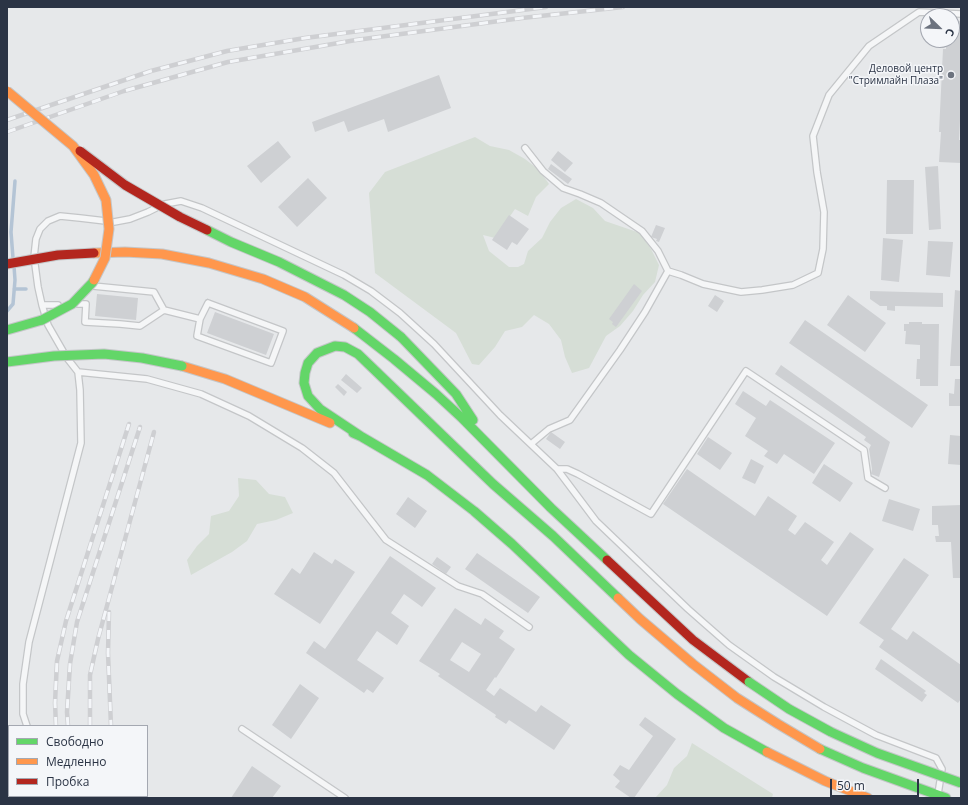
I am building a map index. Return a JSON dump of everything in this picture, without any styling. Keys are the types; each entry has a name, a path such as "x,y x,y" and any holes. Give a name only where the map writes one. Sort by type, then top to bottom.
{"main road":[{"path":"7,91 71,144 125,185 180,217 231,242 279,262 344,295 370,312 401,337 456,394 493,449"},
{"path":"7,330 42,320 72,304 92,283 105,258 109,230 106,200 94,175 71,144"},
{"path":"7,264 58,255 124,252 162,254 209,263 263,279 305,297 348,324 394,359 436,394 462,418 551,508 694,640 749,682 789,709 831,732 877,753 961,783"},
{"path":"868,798 825,781 772,755 724,728 677,694 629,654 512,544 474,511 427,475 362,437 320,409 308,396 304,383 308,363 317,354 335,346 345,348 358,354 493,484 553,536 640,619 692,664 737,698 819,748 863,768 942,797"},
{"path":"7,362 54,356 104,354 142,358 182,366 225,379 362,437"},
{"path":"551,508 591,557"},
{"path":"601,570 640,619"}],"lane":[{"path":"525,148 543,171 563,188 600,203 642,231 658,251 668,270 703,284 741,292 794,285 818,273 822,249 824,212 813,136 829,95 869,46 919,12 961,14"},
{"path":"27,725 23,714 23,684 29,642 81,443 80,390 78,372 67,358 48,325 38,287 34,257 36,239 40,228 48,221 60,216 114,222 130,219 166,203 181,201 202,208 344,275 371,291 400,313 434,344 500,415 557,469 596,521 688,609 729,645 774,677 824,707 876,735 936,758 942,769 942,797"},
{"path":"531,444 549,429 570,420 645,312 668,270"},
{"path":"164,310 140,326 85,322 87,286 154,292 164,310 200,319"},
{"path":"208,303 283,331 271,363 197,336 200,319 208,303"},
{"path":"42,305 86,304"},
{"path":"557,469 567,469 578,474 651,514 746,371 864,450 868,478 886,488"},
{"path":"78,372 147,379 201,394 249,416 302,448 334,473 386,540 458,586 482,594 529,627"},
{"path":"242,729 345,798"}],"shaded area":[{"path":"475,137 490,146 509,150 525,159 539,170 549,184 536,197 528,216 515,209 495,238 483,235 489,251 509,267 518,267 524,264 528,251 542,238 550,222 561,208 576,199 593,208 605,221 640,233 651,249 659,265 655,282 643,295 633,311 620,326 606,336 589,368 572,373 565,357 561,340 549,324 534,315 522,327 505,331 495,347 479,365 472,364 456,333 375,273 369,193 385,172"},
{"path":"238,478 256,480 269,494 285,497 293,513 276,520 257,524 247,541 232,552 191,575 187,560 197,546 209,534 211,516 229,511 239,496"},
{"path":"692,743 773,794 772,798 655,798 667,785 674,768 687,756"}],"building":[{"name":"Деловой центр \"Стримлайн Плаза\"","path":"961,21 961,101 959,140 961,140 961,163 939,162 943,49 960,48"},
{"path":"439,75 451,108 388,132 384,119 348,132 344,121 315,132 312,122"},
{"path":"278,141 291,157 261,183 247,166"},
{"path":"558,151 573,163 565,172 551,160"},
{"path":"551,164 572,179 568,184 548,169"},
{"path":"938,166 941,229 929,230 925,167"},
{"path":"308,178 327,198 297,227 278,207"},
{"path":"887,180 914,180 913,234 886,234"},
{"path":"509,215 529,229 517,245 512,242 507,250 492,240"},
{"path":"656,225 665,228 659,242 656,241 657,239 651,237"},
{"path":"883,238 903,240 899,282 881,280"},
{"path":"928,241 953,242 950,277 926,275"},
{"path":"634,284 642,291 616,327 609,319"},
{"path":"955,290 961,291 961,366 950,366"},
{"path":"870,291 943,293 943,307 895,306 895,311 887,310 887,306 880,306 870,299"},
{"path":"97,294 138,298 136,320 95,316"},
{"path":"715,295 724,301 717,312 708,306"},
{"path":"848,295 886,323 865,352 827,325"},
{"path":"215,312 274,334 266,355 207,333"},
{"path":"805,320 928,405 912,428 789,343"},
{"path":"909,322 939,324 938,386 920,386 920,379 916,379 917,359 920,359 920,345 905,344 906,331 904,331 904,324 909,324"},
{"path":"781,365 890,442 879,477 871,474 872,469 869,449 871,445 864,440 866,437 775,374"},
{"path":"346,374 362,388 357,393 341,380"},
{"path":"955,379 961,379 961,406 949,406 949,393 954,394"},
{"path":"338,384 347,392 344,396 335,387"},
{"path":"743,391 766,406 770,400 835,443 814,474 784,454 777,464 764,456 768,451 745,436 756,418 735,404"},
{"path":"551,432 565,442 560,449 546,439"},
{"path":"950,435 961,436 961,465 948,464"},
{"path":"708,437 732,453 720,470 697,454"},
{"path":"751,459 764,466 755,484 742,478"},
{"path":"824,464 853,483 840,502 812,483"},
{"path":"687,469 755,516 768,496 797,516 788,530 795,535 805,522 834,542 821,560 827,565 850,532 874,549 827,616 663,504"},
{"path":"408,497 427,511 415,528 396,514"},
{"path":"889,499 920,509 913,531 882,521"},
{"path":"961,505 961,578 953,578 951,542 936,542 935,536 939,536 938,525 932,525 932,506"},
{"path":"314,552 332,564 335,559 355,572 320,624 274,594 292,568 300,574"},
{"path":"477,553 540,597 528,613 465,569"},
{"path":"390,556 436,588 422,607 404,594 391,613 409,626 397,645 377,631 357,660 384,678 373,693 367,689 364,693 306,653 314,641 325,649"},
{"path":"437,557 451,567 446,574 432,564"},
{"path":"904,558 929,575 891,629 907,640 913,631 961,665 961,699 958,703 879,647 884,640 859,623"},
{"path":"455,608 481,625 485,618 504,631 499,638 515,649 496,678 495,677 486,690 494,696 500,688 536,712 541,705 571,725 554,750 509,720 506,724 495,717 496,715 438,676 440,674 419,661","holes":["462,642 481,654 469,672 450,660"]},
{"path":"881,659 926,691 924,693 927,695 922,702 875,669"},
{"path":"300,684 319,698 291,739 272,725"},
{"path":"645,717 676,739 634,798 631,798 615,787 620,781 613,775 620,765 629,770 653,736 639,725"},
{"path":"252,766 281,786 272,798 231,798"}],"waterway":[{"path":"13,258 11,232 15,181"},
{"path":"7,311 13,304 15,280 14,266"},
{"path":"14,289 26,289"}],"railway":[{"path":"7,120 151,71 227,51 305,38 546,7"},
{"path":"7,132 124,91 228,62 356,40 522,18 623,7"},
{"path":"56,725 55,703 57,661 66,621 129,424"},
{"path":"68,725 67,712 70,664 77,622 140,427"},
{"path":"90,725 90,675 98,639 154,432"},
{"path":"109,612 108,653 111,725"}],"traffic: fast":[{"path":"207,230 231,242 279,262 344,295 370,312 401,337"},
{"path":"42,320 72,304 94,280"},
{"path":"7,330 42,320"},
{"path":"354,328 436,394 462,418 551,508 607,560"},
{"path":"401,337 456,394 473,420"},
{"path":"362,437 320,409 308,396 304,383 305,373 308,363 317,353 335,346 345,347 358,354 493,484 553,536 618,598"},
{"path":"7,362 54,356 104,354 142,358 182,366"},
{"path":"353,433 427,475 474,511 512,544 629,655 677,694 724,728 767,752"},
{"path":"749,682 789,709 831,732 877,753 961,783"},
{"path":"820,749 863,768 946,798"}],"traffic: slow":[{"path":"7,91 73,146 94,175 106,200 109,229 105,258 94,280"},
{"path":"94,253 125,252 162,254 209,263 263,279 305,297 354,328"},
{"path":"182,366 225,379 330,423"},
{"path":"618,598 640,619 693,664 737,698 820,749"},
{"path":"767,752 825,781 868,798"}],"traffic: jam":[{"path":"80,151 125,185 180,217 207,230"},
{"path":"7,264 58,255 94,253"},
{"path":"607,560 693,640 749,682"}],"place":[{"name":"Деловой центр \"Стримлайн Плаза\"","path":"951,75"}]}
